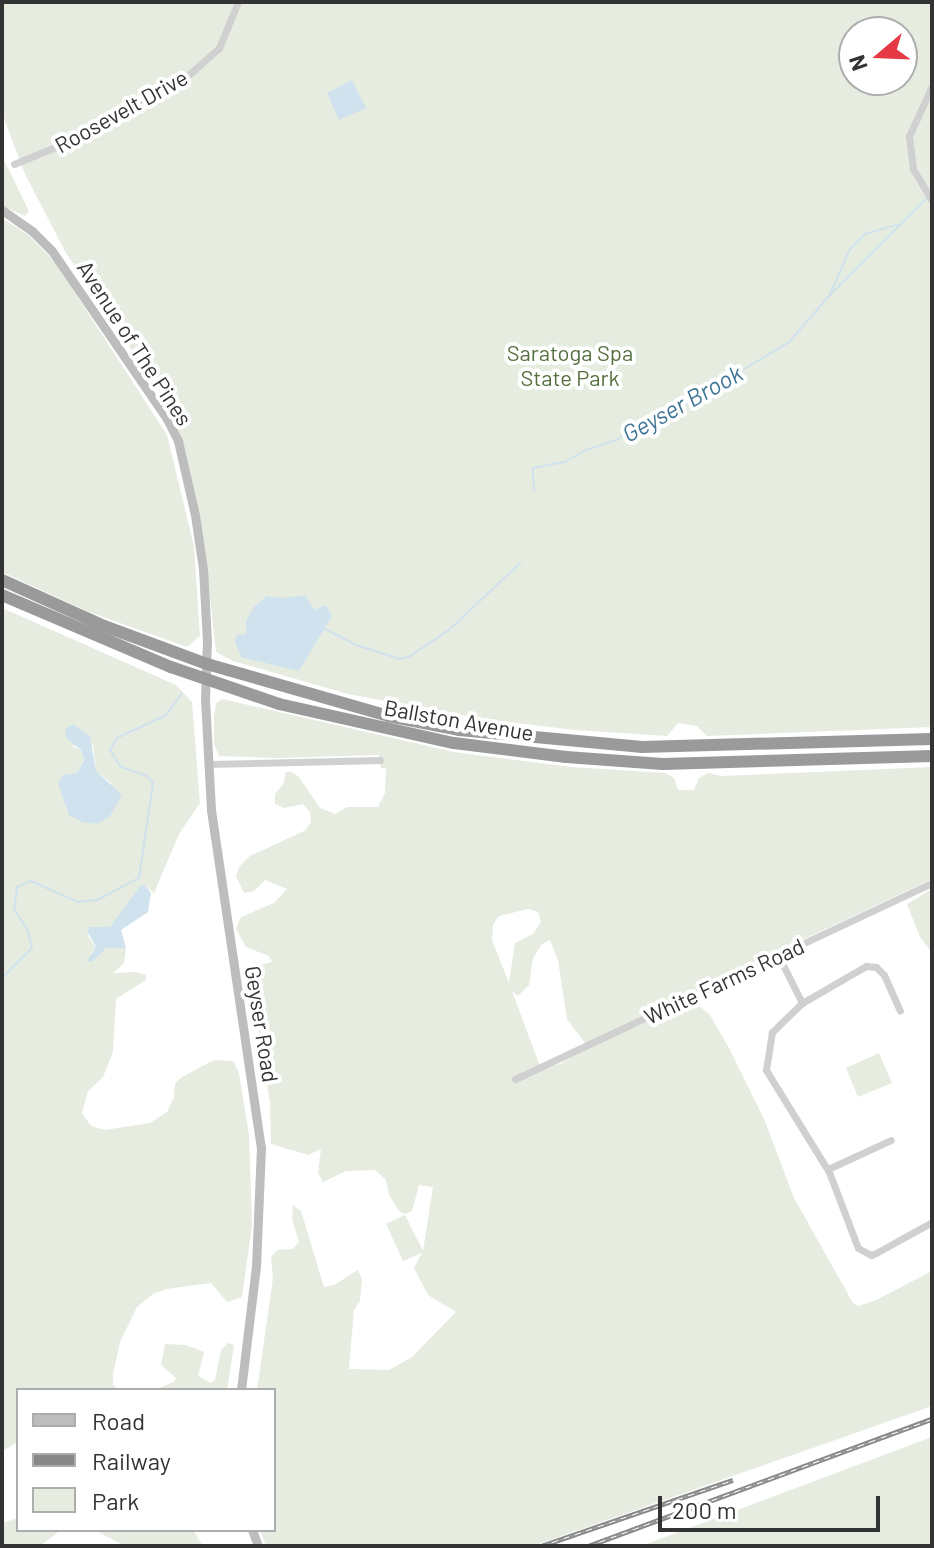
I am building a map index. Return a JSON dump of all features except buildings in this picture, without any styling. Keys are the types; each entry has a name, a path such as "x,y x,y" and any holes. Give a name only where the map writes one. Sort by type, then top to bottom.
{"highway":[{"name":"Ballston Avenue","path":"2,580 104,626 207,664 388,716 459,730 548,740 688,747 932,739"},
{"name":"Ballston Avenue","path":"2,595 206,678 279,704 408,735 504,751 663,764 932,756"}],"street":[{"name":"Roosevelt Drive","path":"14,164 67,142 177,85 219,48 238,2"},
{"path":"932,86 909,136 909,155 932,201"},
{"path":"921,108 929,113"},
{"name":"Avenue of The Pines","path":"2,210 32,231 76,282 178,441 203,569 207,664"},
{"name":"Geyser Road","path":"207,664 211,810 261,1147 256,1266 241,1388"},
{"path":"208,764 380,760"},
{"name":"White Farms Road","path":"515,1079 932,883"},
{"path":"778,955 802,1003"},
{"path":"900,1011 884,975 876,967 866,966 802,1003 772,1032 764,1061 773,1086 828,1169 862,1252 876,1253 932,1222"},
{"path":"828,1169 891,1140"}],"green space":[{"name":"Saratoga Spa State Park","path":"2,2 932,2 932,727 707,736 697,726 678,723 667,736 575,730 483,719 348,694 233,661 216,652 204,544 181,436 159,390 66,253 25,174 2,113"},
{"path":"2,156 29,211 25,216 2,206"},
{"path":"2,218 28,235 55,262 167,435 194,546 200,636 187,647 89,612 2,572"},
{"path":"2,608 176,685 192,702 200,803 179,834 154,893 145,885 110,927 90,927 88,936 96,948 89,955 106,948 126,948 124,963 113,973 136,972 146,975 146,980 116,999 113,1052 103,1077 88,1091 82,1113 91,1126 105,1130 150,1123 167,1112 174,1097 175,1083 182,1077 214,1060 233,1061 239,1073 249,1135 252,1225 242,1297 227,1302 211,1283 166,1289 153,1294 137,1307 120,1342 113,1374 113,1385 117,1388 16,1388 16,1443 2,1451","holes":["93,745 96,771 112,784 66,810 63,776 77,773 84,759 81,750 72,746"]},
{"path":"222,699 454,752 571,767 665,773 674,778 678,790 694,790 699,778 708,773 721,776 932,767 932,879 738,970 700,990 691,999 710,1015 729,1048 765,1121 794,1198 853,1303 858,1306 876,1300 932,1271 932,1406 533,1546 266,1546 261,1532 276,1532 276,1388 257,1388 273,1278 271,1257 277,1250 293,1249 299,1242 292,1219 293,1205 301,1211 324,1287 334,1285 358,1270 362,1279 360,1301 354,1310 349,1369 389,1370 412,1357 456,1312 428,1295 414,1268 422,1253 403,1261 386,1224 405,1215 423,1251 433,1187 419,1185 412,1211 405,1214 399,1211 389,1195 386,1180 375,1170 346,1171 323,1182 318,1173 321,1149 308,1155 271,1144 270,1103 249,968 272,962 269,956 246,947 236,929 241,917 274,903 287,889 265,880 254,891 244,893 236,876 239,867 250,856 306,830 311,822 310,812 303,804 284,808 275,804 275,794 284,783 285,773 290,771 298,776 320,808 335,814 347,807 378,807 385,793 386,768 381,768 379,755 219,756 214,744 216,703","holes":["528,909 538,912 541,922 533,934 515,943 509,983 492,940 493,925 499,916","550,940 558,960 567,1019 588,1047 560,1064 541,1069 512,991 518,996 529,985 533,958 542,944"]},
{"path":"932,889 932,953 920,937 907,904"},
{"path":"879,1053 892,1083 858,1097 846,1068"},
{"path":"228,1343 234,1345 227,1388 159,1388 174,1382 176,1378 161,1365 165,1344 186,1345 204,1352 198,1376 211,1383 215,1380 221,1350"},
{"path":"932,1437 932,1546 641,1546"},
{"path":"16,1519 16,1532 58,1532 40,1546 2,1546 2,1523"},
{"path":"98,1532 194,1532 203,1546 125,1546"}],"water":[{"path":"352,80 366,108 339,120 327,93"},
{"path":"305,595 315,610 326,605 332,616 299,671 241,657 235,641 237,635 246,634 246,621 254,607 267,596 283,598"},
{"path":"73,724 90,736 96,771 122,795 110,816 97,824 82,822 69,815 58,784 63,775 77,773 84,760 81,750 66,738 65,729"},
{"path":"145,885 151,893 148,912 121,930 126,948 106,948 92,962 87,961 96,947 87,931 90,927 110,927 140,886"}],"waterway":[{"name":"Geyser Brook","path":"534,490 533,468 565,462 586,450 617,440 647,418 686,404 789,342 830,295 927,198"},
{"name":"Geyser Brook","path":"830,294 850,249 865,234 899,224"},
{"name":"Geyser Brook","path":"325,629 356,645 400,659 409,657 449,630 520,563"},
{"name":"Geyser Brook","path":"2,978 32,948 27,929 14,909 17,887 31,881 78,902 97,900 139,878 153,783 147,776 121,767 110,750 117,738 166,715 182,693"}],"railway":[{"path":"588,1546 932,1419"},
{"path":"541,1546 733,1480"}]}
